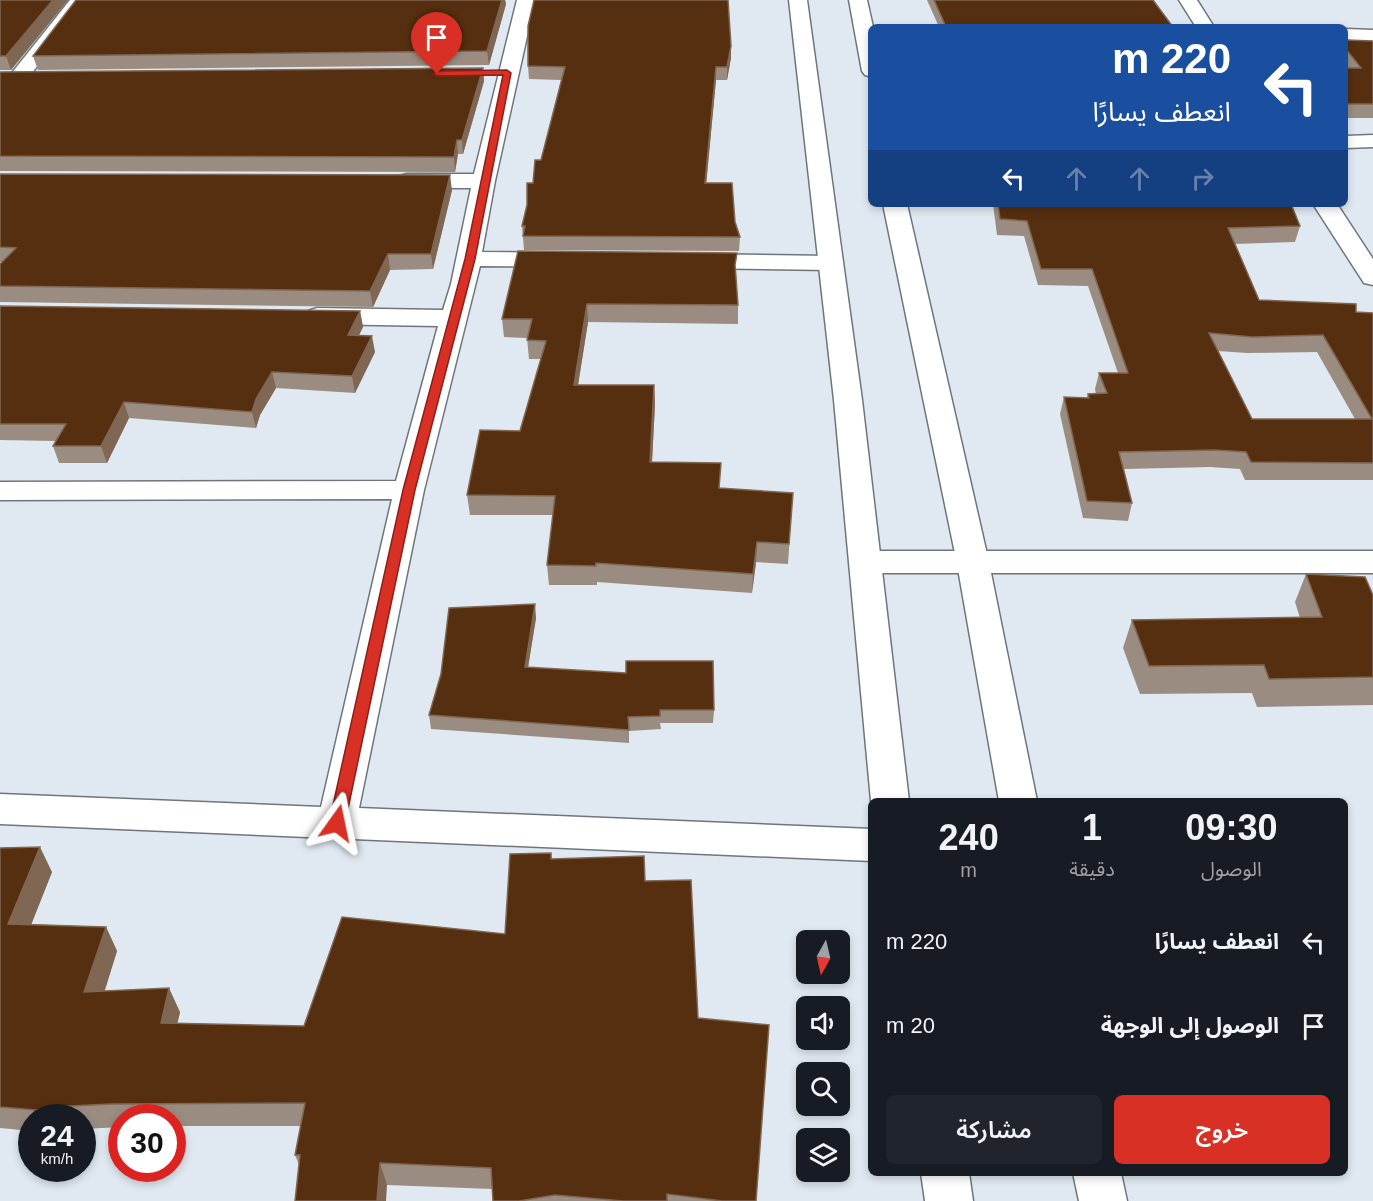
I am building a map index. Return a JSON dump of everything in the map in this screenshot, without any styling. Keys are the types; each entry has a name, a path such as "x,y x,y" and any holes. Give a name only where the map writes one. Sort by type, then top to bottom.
{"street":[{"path":"9,78 79,0"},
{"path":"337,823 409,490 470,259 501,73 526,0"},
{"path":"798,0 817,135 866,562 890,798"},
{"path":"858,0 868,51"},
{"path":"1188,0 1203,24"},
{"path":"1348,35 1373,36"},
{"path":"9,78 42,78"},
{"path":"1348,142 1373,141"},
{"path":"389,181 484,181"},
{"path":"896,207 973,563 1017,798"},
{"path":"1327,207 1373,278"},
{"path":"470,259 586,260"},
{"path":"668,261 830,263"},
{"path":"298,316 453,318"},
{"path":"0,491 409,490"},
{"path":"866,562 1373,562"},
{"path":"0,809 868,845"},
{"path":"945,1176 949,1201"},
{"path":"1098,1176 1103,1201"}],"building":[{"path":"0,0 53,0 6,56 0,56"},
{"path":"76,0 502,0 487,51 33,56"},
{"path":"534,0 728,0 731,46 727,67 716,67 705,183 732,183 735,222 740,237 523,236 527,183 533,183 535,160 541,160 565,67 528,66 528,26"},
{"path":"934,0 1153,0 1171,24 945,24"},
{"path":"1348,40 1373,41 1373,104 1348,104 1348,68 1361,68 1348,52"},
{"path":"483,68 462,140 457,140 454,157 0,156 0,72"},
{"path":"0,174 450,175 431,254 388,254 370,291 0,286 0,264 16,248 0,247"},
{"path":"998,207 1292,207 1300,226 1228,228 1259,300 1356,304 1356,312 1373,313 1373,463 1251,462 1246,452 1215,450 1119,452 1132,503 1087,501 1064,397 1089,398 1088,394 1107,393 1099,373 1128,373 1092,269 1041,269 1027,221 1000,219","holes":["1209,333 1252,337 1323,335 1372,419 1252,419"]},
{"path":"518,251 737,253 735,265 738,305 587,304 574,385 654,385 650,462 721,463 719,488 793,493 789,544 757,542 753,574 596,563 596,566 547,565 555,496 467,495 480,430 520,431 546,341 527,340 532,319 502,319"},
{"path":"0,306 360,311 348,335 372,336 352,376 272,372 256,399 252,412 124,402 101,446 53,446 66,424 0,424"},
{"path":"1306,574 1365,577 1373,595 1373,677 1269,679 1264,665 1149,666 1132,620 1322,617"},
{"path":"535,604 525,667 626,673 626,661 713,661 714,710 660,710 660,716 628,717 629,730 429,715 441,674 449,608"},
{"path":"40,847 8,924 106,927 84,992 169,988 161,1023 304,1026 342,917 505,934 510,854 551,853 551,859 644,856 645,881 691,880 698,1018 769,1025 756,1201 722,1201 667,1194 667,1201 623,1201 555,1195 519,1201 493,1201 491,1168 380,1163 377,1201 295,1201 300,1155 295,1155 305,1103 18,1104 18,1108 0,1107 0,848"}],"route":[{"path":"337,823 409,490 470,259 507,73 437,74"}]}
